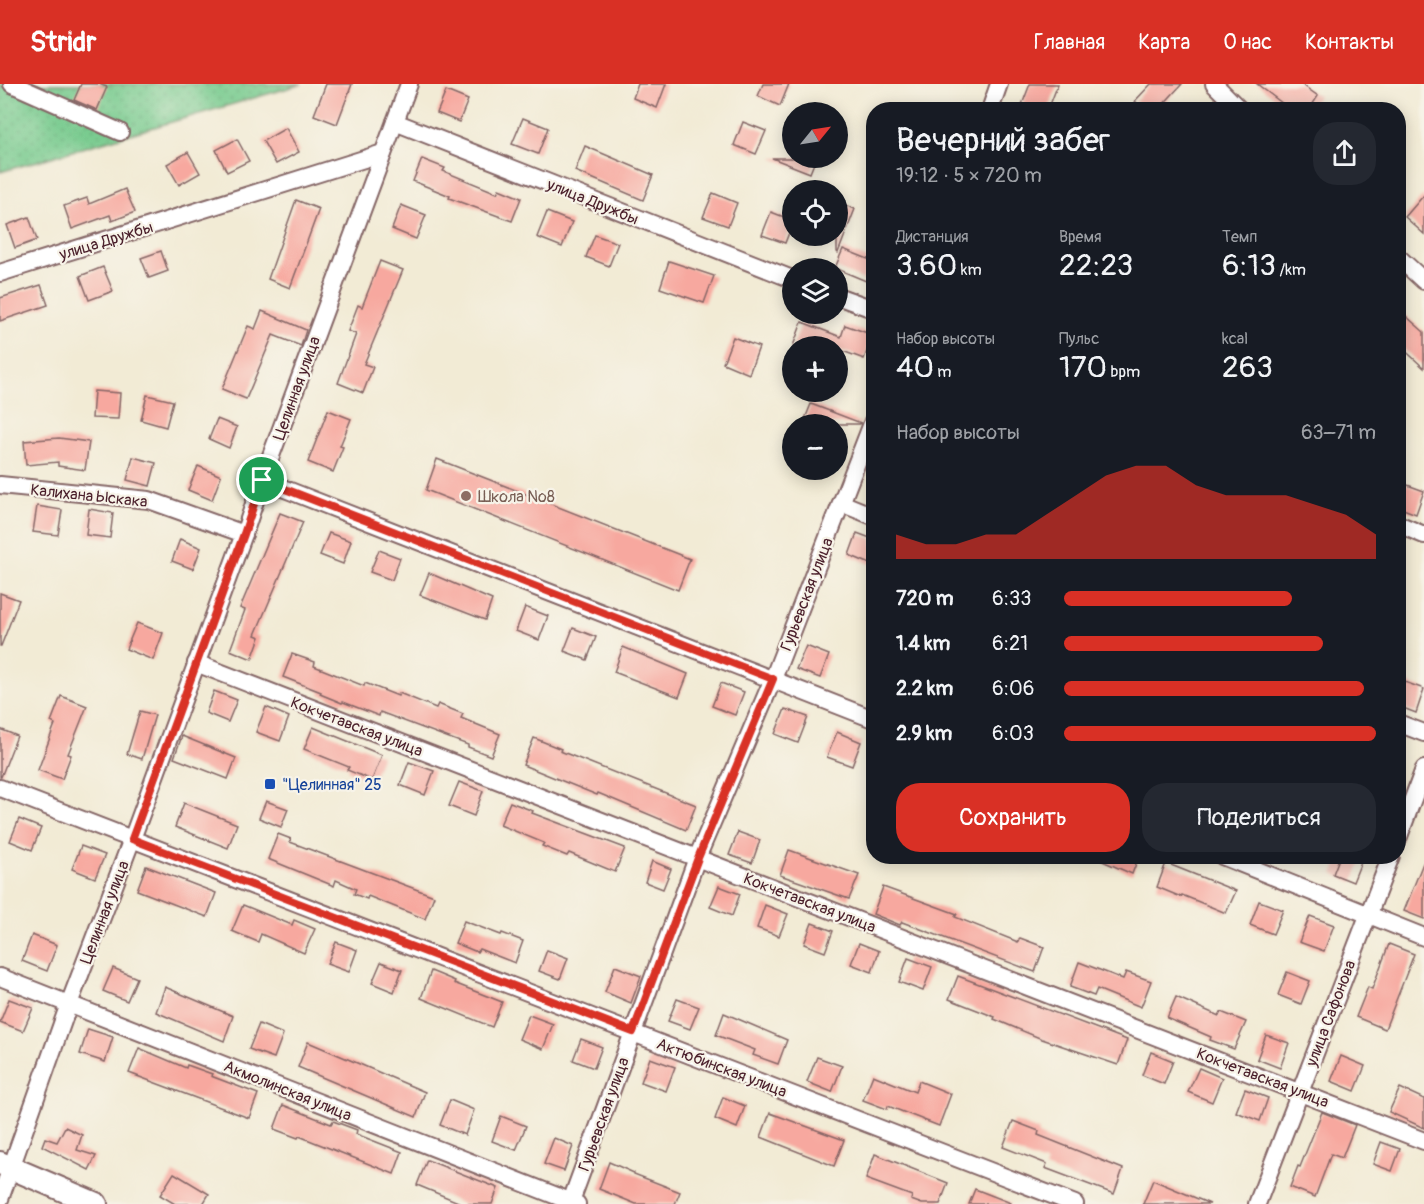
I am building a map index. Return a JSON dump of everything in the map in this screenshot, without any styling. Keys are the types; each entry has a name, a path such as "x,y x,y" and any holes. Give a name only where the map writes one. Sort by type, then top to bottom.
{"street":[{"path":"12,84 120,132"},
{"name":"Целинная улица","path":"0,1199 5,1165 132,839 409,84"},
{"path":"993,102 999,84"},
{"path":"1214,84 1232,102"},
{"name":"улица Дружбы","path":"394,122 782,275"},
{"name":"улица Дружбы","path":"0,273 383,153"},
{"path":"1406,264 1424,281"},
{"path":"848,300 866,306"},
{"name":"Гурьевская улица","path":"572,1203 698,858 773,679 866,439"},
{"path":"262,480 866,716"},
{"name":"Калихана Ыскака","path":"0,485 149,500 244,534"},
{"path":"841,503 866,513"},
{"path":"1406,527 1424,535"},
{"name":"Кокчетавская улица","path":"196,663 1424,1141"},
{"path":"1406,726 1424,734"},
{"path":"1406,817 1424,769"},
{"name":"Актюбинская улица","path":"0,788 1075,1204"},
{"path":"1242,864 1424,937"},
{"name":"улица Сафонова","path":"1257,1204 1388,864"},
{"name":"Акмолинская улица","path":"0,977 572,1203"},
{"path":"5,1165 96,1204"}],"green space":[{"path":"0,84 302,84 0,172"}],"building":[{"path":"81,84 99,84 107,87 97,110 74,100"},
{"path":"326,84 352,84 337,124 314,115"},
{"path":"638,84 666,84 657,108 633,98"},
{"path":"763,84 789,84 780,106 758,96"},
{"path":"1030,84 1058,84 1051,102 1023,102"},
{"path":"1151,84 1182,84 1165,102 1135,101"},
{"path":"1257,84 1301,84 1318,96 1314,102 1281,102"},
{"path":"446,91 468,100 459,122 437,113"},
{"path":"523,118 548,128 538,154 512,144"},
{"path":"743,122 766,131 756,154 734,145"},
{"path":"286,128 299,152 276,164 263,141"},
{"path":"237,139 249,161 227,172 216,150"},
{"path":"585,146 653,175 643,200 575,171"},
{"path":"188,152 200,173 179,185 167,164"},
{"path":"422,159 445,168 443,171 497,193 499,189 521,198 512,221 449,198 450,196 413,181"},
{"path":"797,168 812,168 810,173"},
{"path":"125,189 135,212 112,221 110,215 72,229 64,206 87,198 89,204"},
{"path":"713,193 737,203 728,226 703,217"},
{"path":"1424,195 1424,234 1406,216"},
{"path":"296,200 319,209 290,288 268,279"},
{"path":"401,205 426,215 416,239 392,229"},
{"path":"848,206 855,209 848,227"},
{"path":"547,212 572,222 562,247 537,237"},
{"path":"771,212 782,216 782,242 762,235"},
{"path":"29,217 37,240 15,248 7,225"},
{"path":"595,235 618,243 609,266 586,257"},
{"path":"843,249 866,258 866,281 848,273 848,258 839,258"},
{"path":"161,251 168,271 149,278 141,258"},
{"path":"380,261 403,270 364,364 373,367 363,393 338,383 356,334 348,331 358,305 362,307"},
{"path":"669,261 714,276 704,303 660,288"},
{"path":"103,267 113,291 89,300 80,276"},
{"path":"41,285 48,305 0,321 0,298"},
{"path":"262,311 306,330 301,346 273,335 246,399 222,389 248,326 255,329"},
{"path":"1406,316 1424,332 1424,368 1406,351"},
{"path":"801,324 807,324 838,336 797,336"},
{"path":"845,325 866,332 864,359 848,353 848,336 841,336"},
{"path":"733,337 759,347 749,374 723,363"},
{"path":"94,391 120,393 118,419 92,418"},
{"path":"147,395 173,401 166,427 141,420"},
{"path":"811,404 837,414 807,414"},
{"path":"328,410 351,419 333,472 308,462"},
{"path":"848,418 861,423 848,424"},
{"path":"217,419 237,427 229,448 209,439"},
{"path":"59,438 89,442 85,470 58,466 58,462 26,465 24,441"},
{"path":"133,457 156,463 150,486 127,480"},
{"path":"437,459 690,559 678,590 426,490"},
{"path":"198,466 221,476 212,500 188,490"},
{"path":"1406,484 1424,491 1416,514 1406,510"},
{"path":"37,506 62,510 58,535 33,532"},
{"path":"89,509 113,513 110,538 86,535"},
{"path":"280,513 303,522 255,635 260,637 252,659 230,650 245,610 240,608"},
{"path":"329,533 351,541 343,564 320,555"},
{"path":"857,533 866,536 866,562 849,555"},
{"path":"180,539 201,548 193,569 172,561"},
{"path":"379,550 400,558 392,580 370,572"},
{"path":"429,573 492,600 485,620 420,595"},
{"path":"0,593 19,600 1,646 0,646"},
{"path":"525,607 548,616 539,640 516,631"},
{"path":"137,623 163,633 153,660 126,649"},
{"path":"573,628 596,637 587,660 564,651"},
{"path":"806,646 829,655 820,678 796,669"},
{"path":"623,647 688,674 679,697 614,672"},
{"path":"292,654 315,662 314,666 364,686 365,683 398,696 399,693 436,708 438,704 463,714 461,718 500,734 491,756 380,712 379,716 342,703 283,677"},
{"path":"1406,682 1424,689 1416,713 1406,709"},
{"path":"721,683 744,692 735,715 712,706"},
{"path":"214,691 237,700 228,722 206,713"},
{"path":"61,696 87,706 68,754 71,755 62,779 38,770 55,724 51,722"},
{"path":"266,707 289,717 280,741 256,732"},
{"path":"785,709 808,717 798,743 775,734"},
{"path":"140,711 155,715 142,759 127,754"},
{"path":"313,727 382,755 372,780 347,770 349,767 304,749"},
{"path":"0,729 17,736 1,777 0,777"},
{"path":"837,732 861,742 852,766 827,757"},
{"path":"182,736 236,758 228,779 174,758"},
{"path":"534,738 561,749 560,751 696,805 686,830 523,765"},
{"path":"409,762 434,771 425,795 400,785"},
{"path":"459,782 483,791 474,816 449,806"},
{"path":"266,801 288,809 281,827 259,818"},
{"path":"510,802 533,811 532,813 625,848 615,872 569,853 567,856 542,846 544,843 500,825"},
{"path":"184,803 237,824 228,848 175,827"},
{"path":"19,819 41,828 32,850 10,841"},
{"path":"738,832 760,840 752,863 729,855"},
{"path":"278,834 291,839 290,842 434,896 425,919 368,896 367,899 354,894 356,889 336,880 334,886 268,859"},
{"path":"81,846 105,855 95,878 72,869"},
{"path":"789,850 859,875 849,899 780,875"},
{"path":"652,861 671,869 663,889 645,882"},
{"path":"1424,863 1424,919 1404,911"},
{"path":"1109,864 1136,864 1132,874"},
{"path":"1166,864 1168,864 1236,891 1226,913 1157,887"},
{"path":"1337,864 1360,864 1353,882 1333,874"},
{"path":"146,866 216,893 207,917 137,890"},
{"path":"719,886 740,894 732,916 710,907"},
{"path":"883,887 957,914 955,917 1018,942 1020,938 1044,947 1035,972 902,922 900,925 873,914"},
{"path":"1259,901 1283,910 1273,934 1250,925"},
{"path":"243,905 292,925 294,920 315,929 304,953 261,934 258,942 232,931"},
{"path":"765,905 788,914 779,936 757,928"},
{"path":"1310,916 1334,925 1324,951 1299,942"},
{"path":"464,921 523,941 515,963 479,949 477,952 455,943"},
{"path":"812,923 833,931 825,952 804,944"},
{"path":"32,935 57,945 47,971 22,961"},
{"path":"336,942 357,950 349,972 327,964"},
{"path":"859,943 879,951 872,972 851,964"},
{"path":"1389,944 1414,954 1385,1029 1356,1017 1368,987 1372,989"},
{"path":"547,950 568,958 560,979 539,971"},
{"path":"908,958 932,967 923,991 899,982"},
{"path":"381,962 402,970 394,992 372,983"},
{"path":"1079,962 1123,979 1126,972 1151,981 1141,1007 1097,989 1094,996 1070,987"},
{"path":"615,966 641,976 631,1003 605,992"},
{"path":"113,968 137,978 127,1001 103,991"},
{"path":"431,971 502,1002 492,1027 421,998"},
{"path":"1287,972 1310,981 1301,1004 1278,995"},
{"path":"958,976 1127,1040 1118,1065 1042,1039 949,999"},
{"path":"165,987 233,1016 224,1041 156,1012"},
{"path":"1176,997 1219,1016 1221,1012 1246,1022 1234,1049 1210,1040 1211,1037 1167,1018"},
{"path":"9,999 33,1008 23,1031 0,1022"},
{"path":"677,999 699,1007 690,1029 668,1021"},
{"path":"724,1013 787,1040 778,1064 753,1055 755,1050 716,1035"},
{"path":"529,1015 553,1024 543,1049 519,1039"},
{"path":"259,1024 283,1034 274,1058 249,1049"},
{"path":"88,1029 113,1037 105,1062 80,1054"},
{"path":"1266,1035 1289,1043 1280,1068 1257,1059"},
{"path":"581,1039 602,1047 594,1068 573,1060"},
{"path":"308,1042 425,1092 416,1117 298,1067"},
{"path":"139,1048 186,1068 187,1065 212,1074 211,1076 258,1094 249,1118 129,1073"},
{"path":"1151,1052 1173,1061 1164,1084 1142,1075"},
{"path":"1341,1056 1365,1066 1355,1091 1331,1081"},
{"path":"817,1057 842,1066 832,1092 807,1082"},
{"path":"650,1058 675,1067 666,1091 641,1082"},
{"path":"1199,1068 1222,1078 1212,1102 1188,1092"},
{"path":"873,1075 915,1092 919,1081 951,1094 939,1126 888,1106 887,1109 863,1100"},
{"path":"1400,1088 1424,1099 1424,1128 1389,1112"},
{"path":"1245,1089 1268,1098 1260,1121 1236,1112"},
{"path":"723,1097 745,1106 737,1128 715,1119"},
{"path":"450,1100 474,1110 465,1135 440,1125"},
{"path":"283,1105 331,1124 333,1121 357,1130 356,1134 402,1152 394,1174 299,1136 298,1138 274,1129"},
{"path":"1322,1112 1355,1125 1342,1158 1331,1154 1315,1197 1290,1187"},
{"path":"770,1113 844,1140 834,1166 761,1137"},
{"path":"501,1116 526,1126 516,1150 492,1141"},
{"path":"1013,1121 1039,1131 1038,1135 1123,1169 1114,1194 1045,1168 1047,1164 1003,1147"},
{"path":"65,1127 82,1135 77,1150 96,1156 89,1170 42,1146 45,1138 57,1142"},
{"path":"554,1138 573,1146 564,1171 544,1164"},
{"path":"1381,1142 1400,1149 1392,1171 1373,1164"},
{"path":"875,1154 948,1183 940,1204 922,1204 911,1200 912,1196 866,1179"},
{"path":"427,1160 498,1188 492,1204 463,1204 417,1185"},
{"path":"609,1162 680,1192 675,1204 636,1204 599,1189"},
{"path":"174,1173 209,1194 203,1204 175,1204 160,1195"},
{"path":"1153,1180 1210,1204 1143,1204"},
{"path":"975,1189 1011,1203 1011,1204 969,1204"}],"place":[{"name":"Школа №8","path":"466,496"},
{"name":"\"Целинная\" 25","path":"270,784"}],"route":[{"path":"262,480 773,679 698,858 633,1032 132,839 262,480"}]}
